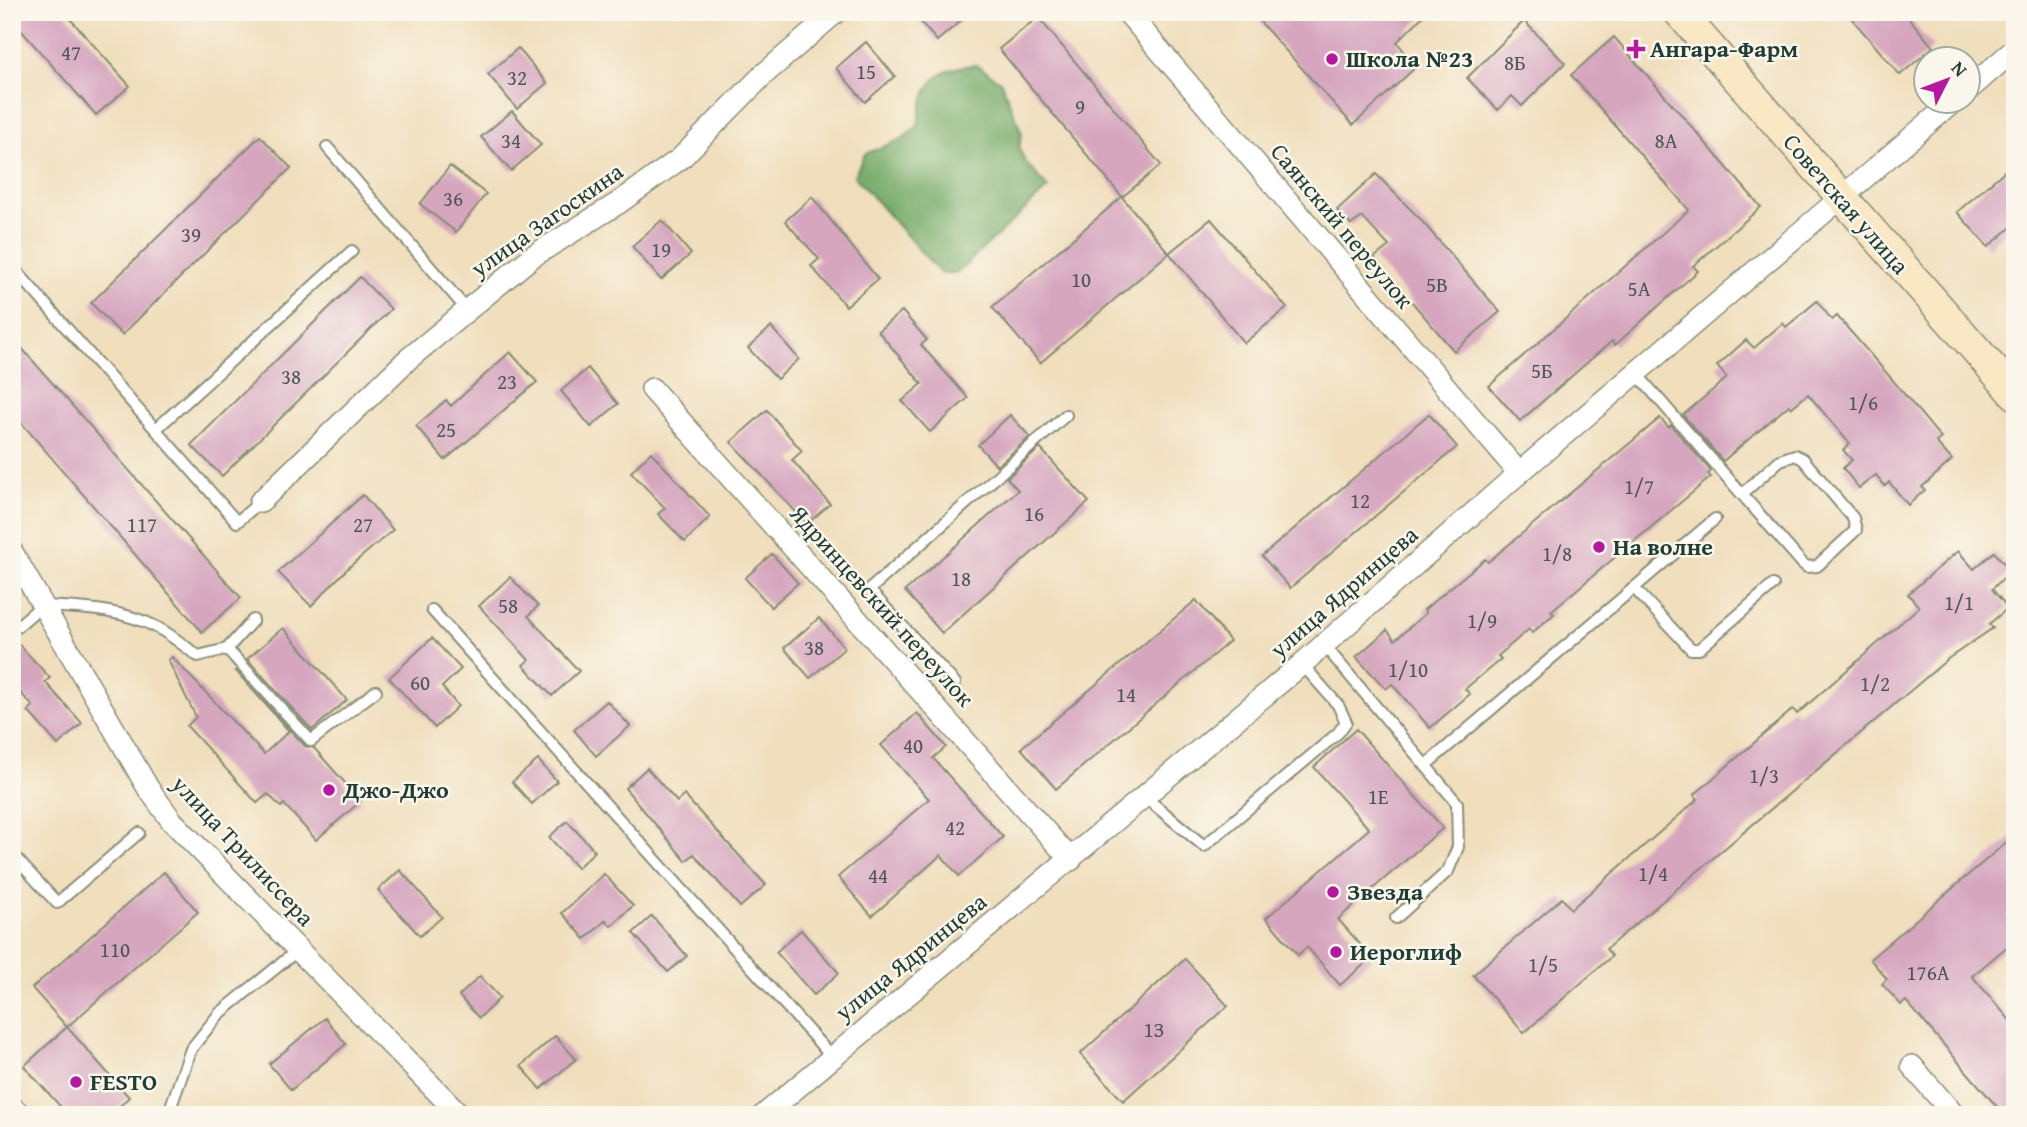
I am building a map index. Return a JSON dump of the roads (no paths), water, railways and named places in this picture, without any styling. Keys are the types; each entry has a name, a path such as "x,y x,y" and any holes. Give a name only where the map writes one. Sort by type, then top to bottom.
{"main road":[{"name":"Советская улица","path":"1679,12 2015,394"}],"street":[{"name":"улица Загоскина","path":"260,502 407,359 533,256 620,202 681,158 763,75 836,12"},
{"name":"Саянский переулок","path":"1127,12 1519,473"},
{"path":"1982,78 2015,49"},
{"name":"улица Ядринцева","path":"764,1115 831,1056 1071,860 1302,664 1519,473 1938,116"},
{"name":"Ядринцевский переулок","path":"652,388 1071,860"},
{"name":"улица Трилиссера","path":"12,552 148,788 172,821 460,1115"},
{"path":"1912,1066 1954,1115"}],"lane":[{"path":"327,147 467,310"},
{"path":"156,429 352,251"},
{"path":"12,265 237,522 260,502"},
{"path":"1636,373 1742,494 1807,567 1817,566 1856,530 1853,518 1803,459 1795,455 1780,460 1742,494"},
{"path":"955,683 869,590 1066,415"},
{"path":"1427,765 1715,519"},
{"path":"1634,589 1691,649 1699,649 1773,586"},
{"path":"12,631 41,606 126,615 159,628 198,656 227,649 253,620"},
{"path":"432,610 831,1056"},
{"path":"1324,645 1457,803 1458,847 1448,871 1396,918"},
{"path":"227,649 311,741 376,691"},
{"path":"1145,797 1204,846 1338,733 1346,722 1338,705 1302,664"},
{"path":"12,854 57,903 139,833"},
{"path":"168,1115 191,1049 219,1014 298,950"},
{"path":"12,1100 29,1115"}],"place":[{"name":"Ангара-Фарм","path":"1636,49"},
{"name":"Школа №23","path":"1332,59"},
{"name":"На волне","path":"1599,547"},
{"name":"Джо-Джо","path":"329,790"},
{"name":"Звезда","path":"1333,892"},
{"name":"Иероглиф","path":"1336,952"},
{"name":"FESTO","path":"76,1082"}]}
